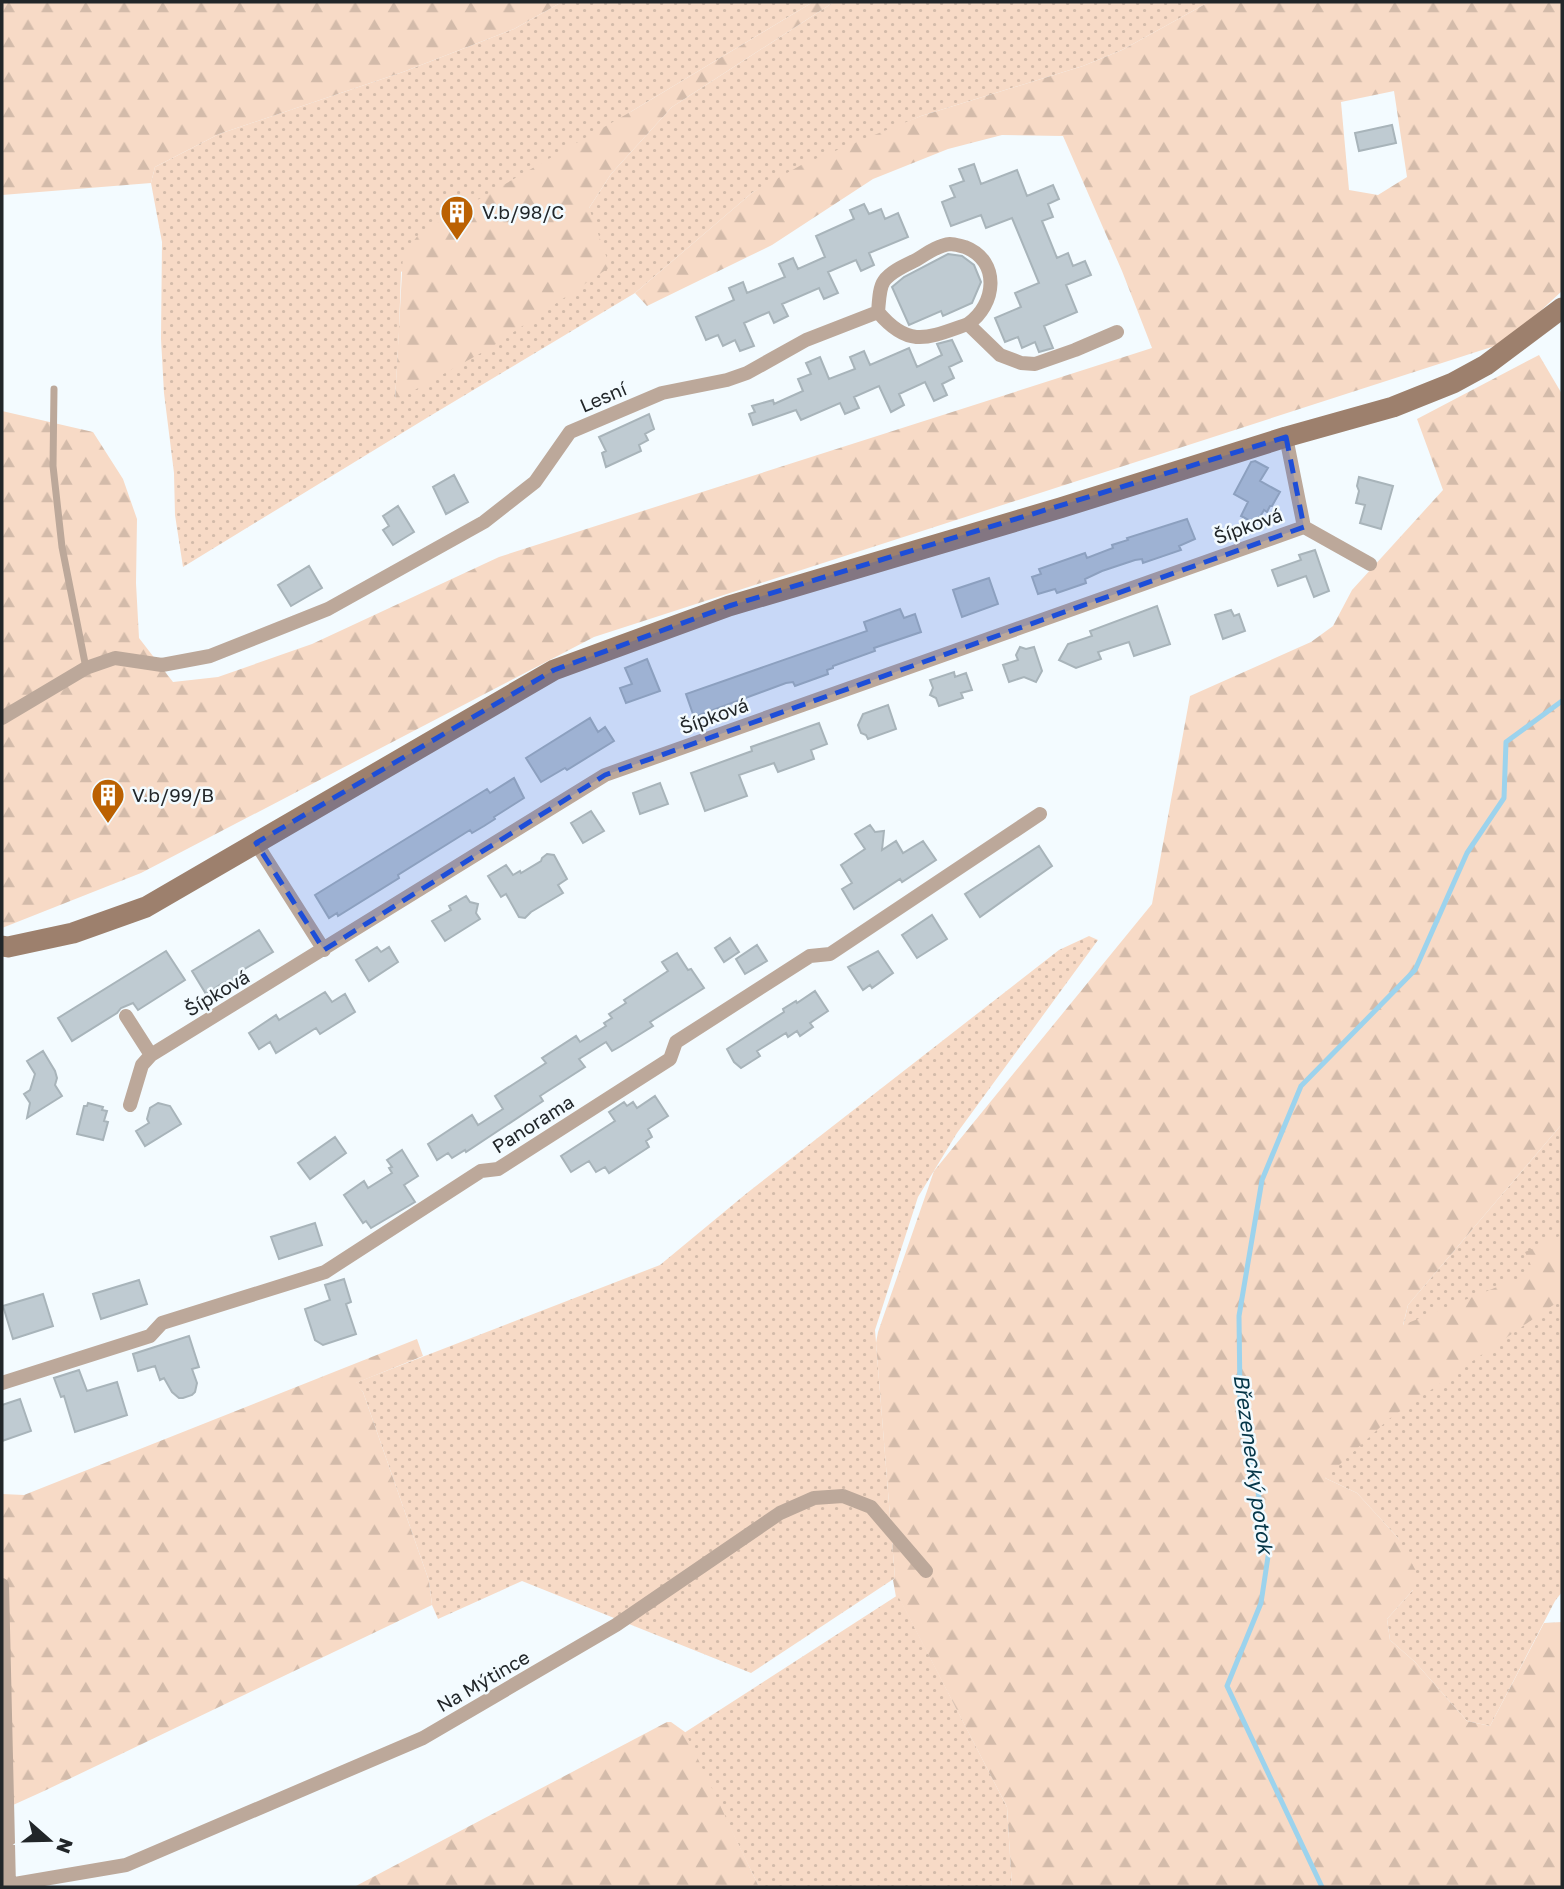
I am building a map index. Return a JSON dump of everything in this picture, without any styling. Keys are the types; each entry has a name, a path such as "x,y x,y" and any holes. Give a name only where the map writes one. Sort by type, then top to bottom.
{"street":[{"path":"948,244 972,250 982,257 990,272 990,289 985,308 979,317 968,324 922,338 907,336 891,327 878,312 884,281 896,271 948,244"},
{"path":"2,946 73,933 145,907 554,670 729,606 1393,407 1454,383 1486,365 1562,308"},
{"name":"Lesní","path":"2,718 86,668 116,658 162,665 210,656 328,609 484,522 535,482 570,432 662,393 727,380 747,373 806,340 878,312"},
{"path":"968,324 1000,355 1035,365 1117,332"},
{"name":"Šípková","path":"151,1055 605,775 1304,527 1286,437"},
{"path":"1304,527 1370,564"},
{"name":"Panorama","path":"2,1383 150,1336 162,1323 325,1272 481,1171 498,1170 670,1059 676,1042 810,956 830,954 1040,814"},
{"path":"256,843 324,950"},
{"path":"125,1016 151,1055 142,1065 130,1105"},
{"name":"Na Mýtince","path":"2,1585 9,1886 126,1865 423,1738 616,1625 780,1513 814,1498 844,1496 870,1507 926,1571"}],"lane":[{"path":"54,389 52,466 62,547 86,668"}],"highlighted area":[{"path":"1286,437 1304,527 605,775 324,950 256,843 554,670 729,606"}],"green space":[{"path":"2,2 562,2 514,29 403,72 219,134 155,167 151,183 2,195"},
{"path":"562,2 813,2 632,111 401,272 395,400 589,208 611,174 672,107 834,2 1209,2 1122,50 1083,66 921,116 753,192 635,293 183,567 175,515 174,473 164,393 161,339 162,242 151,183 155,167 219,134 403,72 514,29"},
{"path":"813,2 834,2 672,107 611,174 589,208 610,267 490,348 395,401 403,254 420,233 632,111"},
{"path":"1209,2 1562,2 1562,291 1507,342 594,637 141,873 2,928 2,411 93,432 123,479 137,519 139,638 173,682 218,677 312,644 499,557 1152,348 1122,271 1063,136 1002,135 948,149 873,179 772,245 647,306 635,293 753,192 803,164 921,116 1083,66 1122,50","holes":["1394,91 1407,177 1378,195 1349,190 1341,102"]},
{"path":"1539,355 1562,394 1562,1124 1408,1305 1403,1325 1534,1272 1525,1252 1562,1235 1562,1299 1389,1419 1325,1478 1357,1493 1398,1538 1416,1571 1413,1590 1387,1619 1390,1640 1415,1662 1467,1721 1490,1726 1544,1623 1562,1622 1562,1887 1012,1887 1007,1807 898,1596 896,1597 876,1343 878,1332 934,1171 1152,904 1190,696 1311,642 1333,626 1352,590 1443,490 1417,419"},
{"path":"1089,936 1098,940 957,1133 918,1197 875,1330 895,1578 751,1673 522,1581 438,1619 432,1605 429,1581 363,1392 355,1383 660,1265 747,1193 1059,950"},
{"path":"1562,1124 1562,1592 1490,1726 1467,1721 1415,1662 1390,1640 1387,1619 1413,1590 1398,1538 1357,1493 1325,1478 1403,1326 1408,1305"},
{"path":"417,1339 423,1356 356,1383 363,1392 429,1581 432,1605 2,1810 2,1494 24,1495"},
{"path":"898,1595 1007,1807 1012,1887 759,1887 684,1733"},
{"path":"667,1722 685,1732 759,1887 354,1887"}],"building":[{"path":"1392,125 1396,143 1359,151 1355,133"},
{"path":"974,164 981,184 1017,170 1027,196 1053,185 1059,199 1048,204 1053,217 1042,221 1057,258 1068,253 1073,266 1085,261 1091,275 1066,285 1077,312 1044,326 1053,348 1039,352 1035,342 1022,348 1018,337 1005,342 995,318 1021,307 1015,293 1039,283 1012,218 986,228 981,215 951,226 942,202 955,197 950,186 964,181 959,169"},
{"path":"864,204 869,214 881,209 885,219 898,213 908,237 869,253 874,265 861,271 856,260 828,272 838,293 824,299 819,288 782,304 788,316 774,323 769,312 744,323 754,346 740,351 735,340 723,346 718,335 706,340 696,317 734,300 729,288 743,282 747,293 785,277 779,264 793,258 798,269 825,257 816,236 854,219 850,210"},
{"path":"948,254 962,256 974,265 981,282 972,303 943,316 941,311 909,325 892,287 904,277"},
{"path":"952,340 962,361 949,367 954,378 942,384 947,395 934,401 925,382 899,394 904,405 891,412 879,386 854,397 859,408 845,414 840,403 801,420 796,410 753,425 749,414 755,412 752,406 773,400 774,404 803,391 798,379 811,374 806,363 820,357 829,379 855,369 850,357 864,351 870,365 909,348 917,367 942,355 937,344"},
{"path":"649,414 654,429 645,434 648,440 639,445 641,451 606,467 602,453 606,451 599,437"},
{"path":"1255,461 1268,468 1260,481 1280,492 1256,524 1241,516 1248,502 1234,494 1251,462"},
{"path":"454,475 468,502 446,514 433,487"},
{"path":"1359,477 1393,486 1381,529 1360,523 1365,505 1356,503"},
{"path":"398,506 414,532 393,545 383,530 389,526 383,516"},
{"path":"1187,519 1195,539 1179,546 1181,550 1143,563 1142,559 1135,560 1102,571 1085,579 1086,583 1057,593 1055,589 1038,594 1032,577 1041,574 1039,569 1085,553 1087,558 1113,548 1112,545 1128,540 1127,538"},
{"path":"1315,550 1329,591 1314,597 1306,576 1278,586 1272,570 1301,560 1299,555"},
{"path":"309,566 322,588 291,606 278,585"},
{"path":"989,578 998,604 962,617 953,590"},
{"path":"1157,606 1170,644 1134,656 1129,642 1098,652 1101,659 1076,668 1059,660 1068,644 1092,636 1090,631"},
{"path":"900,609 904,618 915,614 921,632 833,666 827,670 828,674 795,686 793,682 786,683 694,717 686,694 867,631 864,622"},
{"path":"1231,610 1234,616 1239,614 1245,631 1223,639 1215,615"},
{"path":"1020,647 1034,647 1042,671 1036,682 1024,677 1009,682 1003,665 1018,660 1016,655"},
{"path":"647,659 660,691 626,703 620,688 632,684 625,668"},
{"path":"954,672 955,677 966,673 972,690 961,693 963,698 939,706 936,698 930,695 933,688 930,680"},
{"path":"888,705 896,729 868,739 861,733 858,725 863,714"},
{"path":"590,718 598,732 605,727 614,741 567,770 565,768 541,782 526,758"},
{"path":"819,723 827,744 811,750 814,759 778,772 774,763 739,775 747,796 705,811 691,773 752,751 751,747"},
{"path":"514,778 524,798 484,826 472,833 470,830 398,875 399,878 338,916 337,913 329,918 315,895 487,789 490,793"},
{"path":"660,783 668,804 640,814 633,793"},
{"path":"591,811 604,831 583,843 571,823"},
{"path":"870,825 875,832 884,831 882,850 896,841 903,853 923,841 936,860 902,882 900,879 854,909 842,889 852,883 841,865 865,849 855,834"},
{"path":"1039,846 1052,866 980,917 965,894"},
{"path":"547,854 554,855 567,879 558,885 563,893 525,918 519,917 506,894 501,897 488,876 506,865 513,875 520,871 521,873 541,861"},
{"path":"466,896 470,902 478,904 476,913 480,919 445,941 432,921 451,910 449,906"},
{"path":"932,915 947,939 917,958 902,935"},
{"path":"259,930 273,952 243,970 244,973 225,986 223,983 206,994 192,971"},
{"path":"730,938 739,952 724,962 715,948"},
{"path":"757,945 767,961 745,974 736,959"},
{"path":"377,947 381,952 389,947 398,962 369,981 356,960"},
{"path":"166,951 185,980 138,1010 133,1003 121,1008 72,1041 58,1018"},
{"path":"878,951 893,973 872,988 870,985 863,990 848,967"},
{"path":"677,953 704,988 650,1022 653,1026 621,1046 612,1051 606,1042 579,1059 585,1067 540,1096 543,1101 466,1152 465,1150 452,1158 448,1153 437,1160 428,1144 472,1115 478,1125 503,1109 495,1096 546,1063 542,1058 576,1036 580,1042 606,1026 604,1023 612,1018 609,1014 626,1003 624,1000 668,971 662,962"},
{"path":"815,991 828,1011 810,1023 813,1027 800,1036 797,1031 788,1037 786,1033 757,1051 760,1056 741,1068 734,1062 727,1049 784,1012 783,1009"},
{"path":"325,992 332,1002 345,994 355,1012 320,1034 316,1028 276,1053 270,1042 259,1049 249,1033 276,1015 279,1020"},
{"path":"43,1051 55,1071 55,1085 62,1096 27,1118 30,1103 24,1094 30,1090 35,1074 27,1061"},
{"path":"655,1096 668,1116 648,1129 652,1137 646,1141 649,1147 609,1173 605,1167 596,1172 589,1161 571,1172 561,1156 615,1121 609,1112 624,1102 627,1106 633,1102 637,1108"},
{"path":"88,1103 103,1107 102,1110 107,1111 104,1121 108,1122 103,1140 77,1134 84,1106"},
{"path":"158,1103 170,1106 181,1124 145,1146 136,1131 149,1123 147,1119 150,1108"},
{"path":"335,1137 346,1153 310,1179 298,1163"},
{"path":"402,1150 418,1176 404,1185 415,1202 371,1228 366,1221 363,1223 344,1195 364,1181 368,1188 392,1173 389,1168 392,1167 387,1160"},
{"path":"315,1223 322,1245 279,1259 271,1237"},
{"path":"344,1279 351,1302 346,1304 356,1334 323,1345 315,1340 305,1309 330,1300 325,1285"},
{"path":"139,1280 147,1304 101,1319 93,1294"},
{"path":"43,1294 53,1326 13,1339 3,1306"},
{"path":"189,1336 199,1367 192,1369 197,1383 192,1395 179,1398 164,1378 160,1380 155,1366 138,1371 133,1354"},
{"path":"79,1370 87,1391 117,1382 127,1415 75,1432 64,1396 61,1397 54,1378"},
{"path":"20,1399 31,1431 2,1441 2,1405"}],"waterway":[{"name":"Březenecký potok","path":"1322,1887 1227,1686 1261,1603 1269,1550 1240,1397 1239,1316 1262,1180 1301,1086 1415,970 1467,853 1504,798 1506,742 1562,701"}],"place":[{"name":"V.b/98/C","path":"457,242"},
{"name":"V.b/99/B","path":"108,825"}]}
